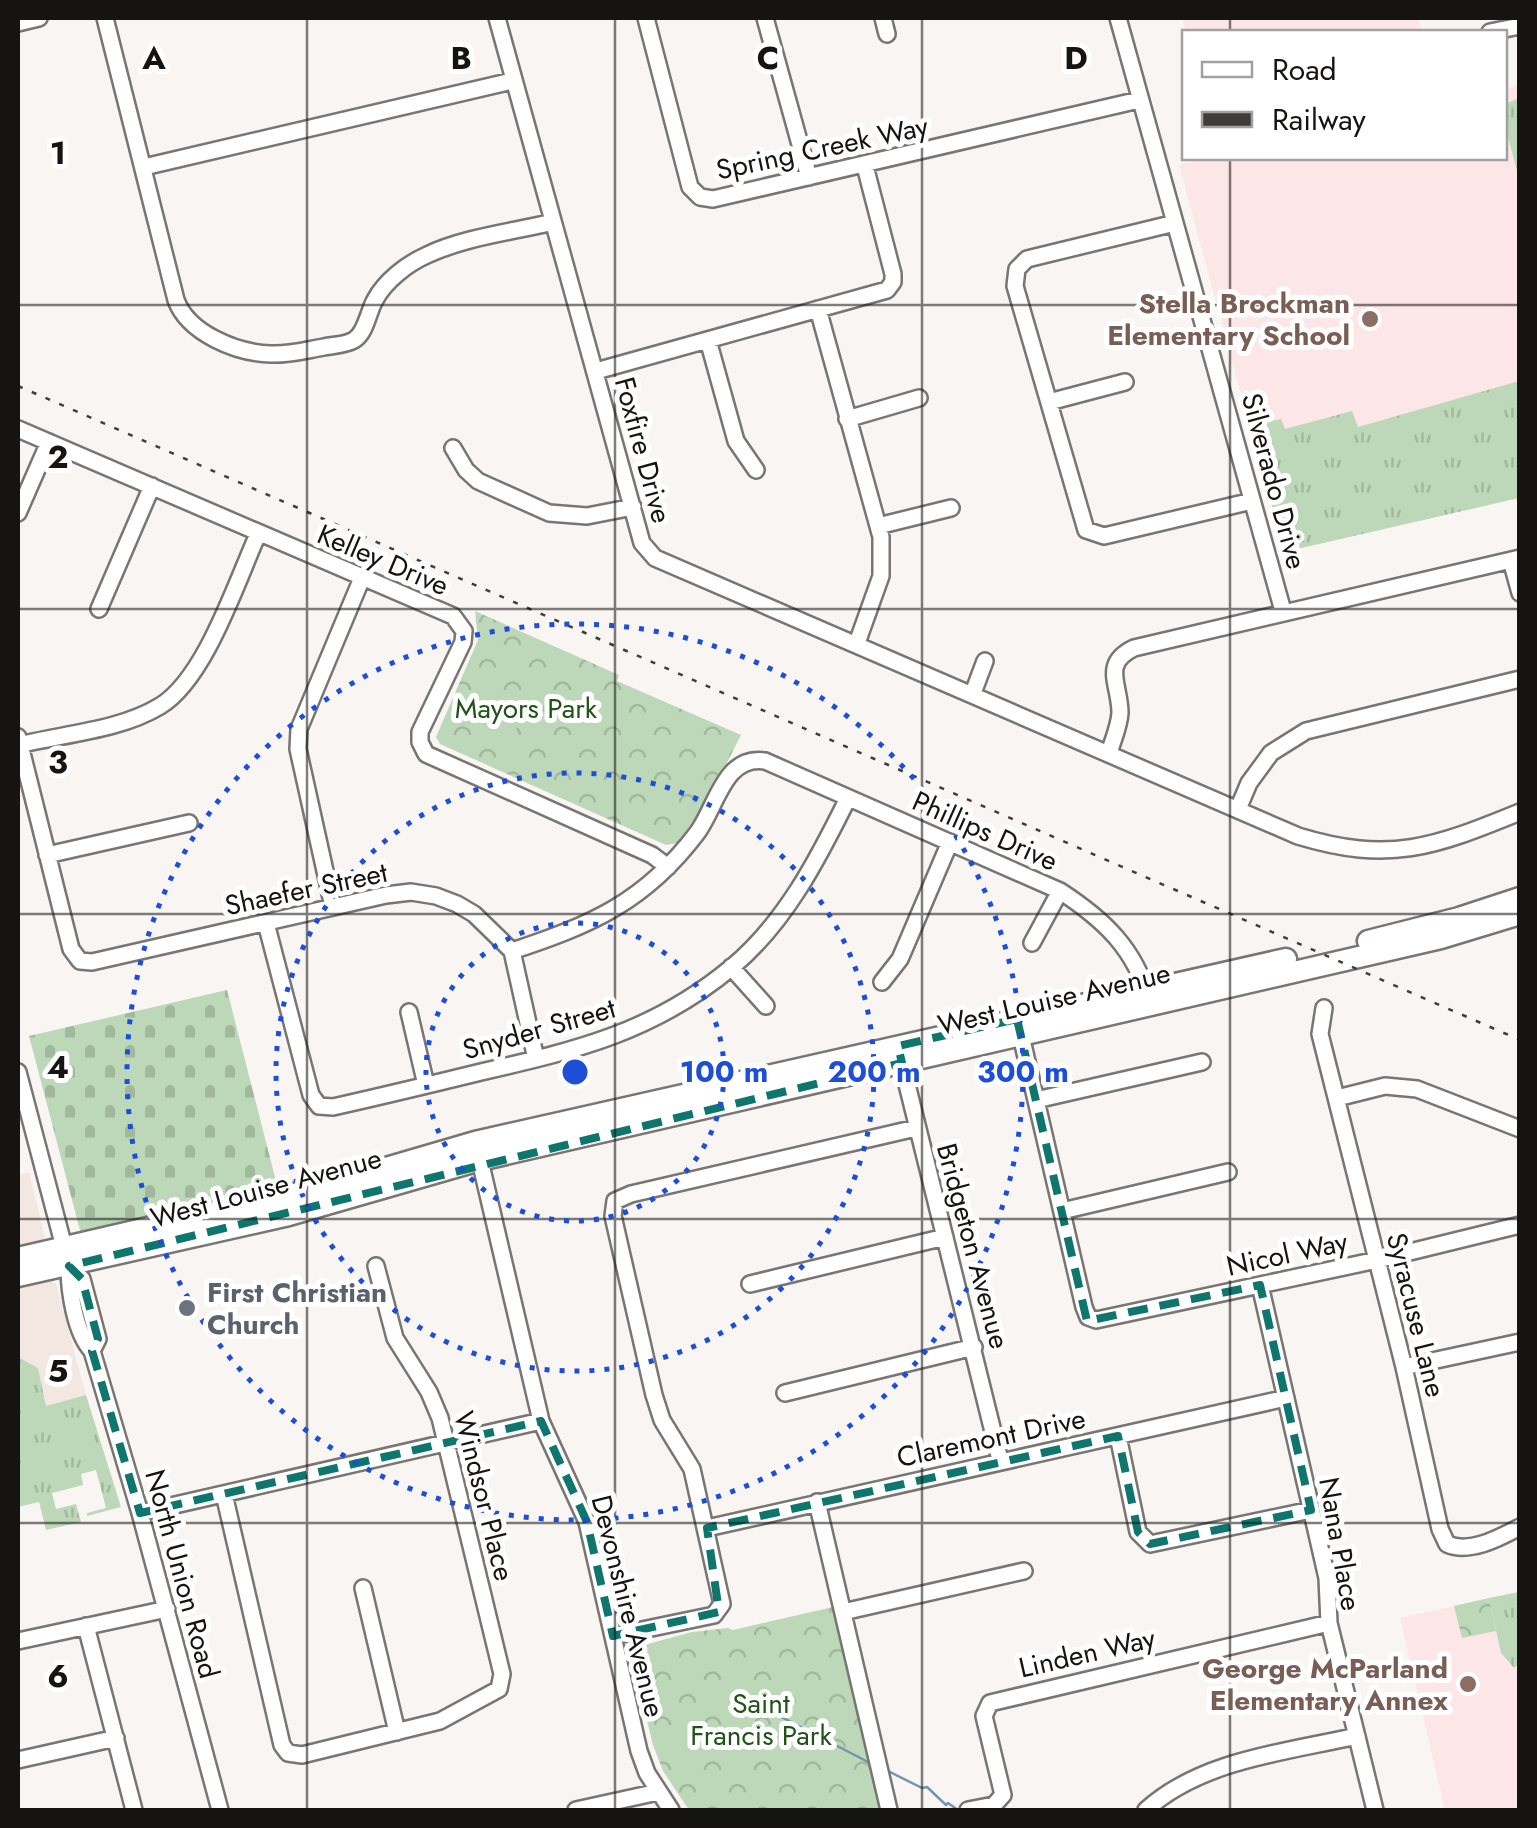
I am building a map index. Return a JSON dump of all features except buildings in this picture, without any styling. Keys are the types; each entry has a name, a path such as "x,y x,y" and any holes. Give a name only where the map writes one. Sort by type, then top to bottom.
{"main road":[{"name":"West Louise Avenue","path":"18,1276 66,1258 307,1192 1148,997 1459,918 1520,898"},
{"name":"West Louise Avenue","path":"1148,997 1442,938 1520,914"},
{"name":"West Louise Avenue","path":"18,1258 66,1258"}],"street":[{"path":"18,22 39,18"},
{"path":"104,18 176,300 187,321 197,328 252,351 288,354 354,340 385,286 406,267 428,255 553,222"},
{"name":"Foxfire Drive","path":"496,18 642,543 656,558 1328,845 1382,852 1440,843 1520,812"},
{"name":"Spring Creek Way","path":"646,18 690,186 700,197 713,200 1139,100"},
{"path":"765,18 809,178"},
{"name":"Silverado Drive","path":"1118,18 1283,611"},
{"path":"144,167 512,82"},
{"path":"596,371 887,290 893,274 865,166"},
{"path":"1175,224 1027,260 1017,268 1015,286 1086,530 1104,536 1252,501"},
{"path":"818,309 878,526 883,558 881,576 857,643"},
{"path":"708,340 736,441 756,470"},
{"path":"1049,402 1125,382"},
{"path":"847,419 919,398"},
{"name":"Kelley Drive","path":"18,429 453,616 464,631 463,642 420,732 426,754 652,855 668,867"},
{"path":"18,513 49,442"},
{"path":"453,448 478,481 549,513 587,516 633,507"},
{"path":"99,609 152,486"},
{"path":"878,526 951,508"},
{"path":"189,823 47,855 18,741 138,716 174,696 198,668 258,534"},
{"path":"1109,753 1119,725 1120,699 1114,666 1120,655 1134,648 1515,559 1520,593"},
{"path":"333,906 298,749 299,729 362,578"},
{"path":"973,693 986,662"},
{"path":"1238,809 1249,783 1272,752 1306,731 1520,679"},
{"name":"Phillips Drive","path":"668,867 699,830 730,773 741,762 765,761 1060,891 1096,915 1115,934 1138,966 1148,997"},
{"name":"Snyder Street","path":"266,922 311,1096 319,1106 333,1108 580,1049 640,1026 686,999 732,968 774,922 804,882 848,798"},
{"path":"882,982 900,959 950,842"},
{"name":"Shaefer Street","path":"47,855 76,958 92,962 386,894 411,892 436,896 474,914 512,951"},
{"path":"536,1059 512,951 598,920 635,898 668,867"},
{"path":"1032,943 1060,891"},
{"path":"732,968 766,1006"},
{"name":"Syracuse Lane","path":"1324,1008 1320,1034 1440,1529 1447,1544 1460,1550 1520,1527"},
{"path":"409,1012 426,1085"},
{"path":"1018,1027 1062,1212 1228,1172"},
{"name":"Bridgeton Avenue","path":"900,1054 1000,1460"},
{"path":"1036,1100 1202,1062"},
{"name":"North Union Road","path":"18,1072 85,1344 92,1351 140,1514 220,1810"},
{"path":"1337,1098 1386,1086 1417,1089 1520,1129"},
{"path":"613,1636 714,1615 722,1599 692,1469 662,1420 654,1395 613,1205 618,1198 660,1187 916,1128"},
{"name":"Devonshire Avenue","path":"478,1151 541,1422 587,1522 639,1751 658,1792"},
{"name":"Nicol Way","path":"1062,1212 1088,1317 1096,1320 1520,1225"},
{"path":"750,1284 945,1237"},
{"name":"Windsor Place","path":"376,1266 396,1338 429,1392 448,1442 502,1674 499,1689 440,1721 397,1732"},
{"name":"Nana Place","path":"1260,1286 1327,1578 1329,1623 1376,1810"},
{"path":"1404,1368 1518,1343 1520,1361"},
{"path":"784,1393 974,1347"},
{"name":"Claremont Drive","path":"708,1528 1286,1398"},
{"path":"140,1514 541,1422"},
{"path":"1118,1436 1138,1532 1150,1544 1311,1510"},
{"path":"224,1494 282,1745 292,1755 397,1732 363,1588"},
{"path":"816,1502 888,1810"},
{"path":"842,1612 1024,1571"},
{"path":"18,1642 167,1609"},
{"name":"Linden Way","path":"968,1810 994,1805 1003,1795 984,1716 990,1703 1329,1623"},
{"path":"86,1626 134,1810"},
{"path":"1146,1810 1182,1783 1208,1772 1358,1736"},
{"path":"18,1760 116,1738"},
{"path":"576,1810 658,1792 671,1810"}],"highlighted area":[{"path":"1017,1019 1087,1321 1260,1285 1311,1510 1150,1544 1138,1532 1118,1436 707,1528 719,1612 613,1636 587,1522 541,1421 140,1513 92,1351 98,1339 82,1279 69,1266 902,1063 898,1046"}],"shaded area":[{"path":"1182,18 1418,18 1421,30 1185,30"},
{"name":"Stella Brockman Elementary School","path":"1519,85 1519,498 1284,552 1179,165 1202,160 1507,160 1507,88"},
{"path":"29,1172 45,1238 18,1248 18,1175"},
{"path":"49,1280 56,1284 86,1395 46,1406 38,1368 18,1357 18,1287"},
{"name":"George McParland Elementary Annex","path":"1519,1592 1519,1810 1445,1810 1400,1618"}],"green space":[{"path":"1520,98 1519,178 1507,133 1507,103"},
{"path":"1519,381 1519,498 1284,552 1251,426 1281,419 1285,429 1352,411 1358,427"},
{"name":"Mayors Park","path":"475,611 619,675 617,681 741,735 707,802 677,843 666,845 440,744 436,737 478,640"},
{"path":"515,725 522,746 505,752 498,731"},
{"path":"227,990 278,1189 81,1234 29,1036"},
{"path":"18,1357 38,1368 46,1406 86,1395 121,1507 87,1516 106,1508 96,1470 81,1474 83,1485 52,1493 56,1509 76,1504 81,1522 46,1530 39,1502 18,1507"},
{"path":"1519,1592 1519,1663 1514,1668 1501,1653 1489,1598"},
{"path":"1489,1598 1496,1631 1462,1638 1454,1606"},
{"name":"Saint Francis Park","path":"833,1607 880,1810 689,1810 663,1771 653,1745 631,1655 633,1648 692,1632 733,1630"},
{"path":"683,1722 699,1731 684,1758 668,1749"}],"waterway":[{"path":"743,1697 870,1763"},
{"path":"886,1770 927,1787 946,1805 958,1810"}],"railway":[{"path":"18,386 1520,1040"}],"place":[{"name":"Stella Brockman Elementary School","path":"1370,319"},
{"name":"First Christian Church","path":"187,1308"},
{"name":"George McParland Elementary Annex","path":"1468,1684"}]}
